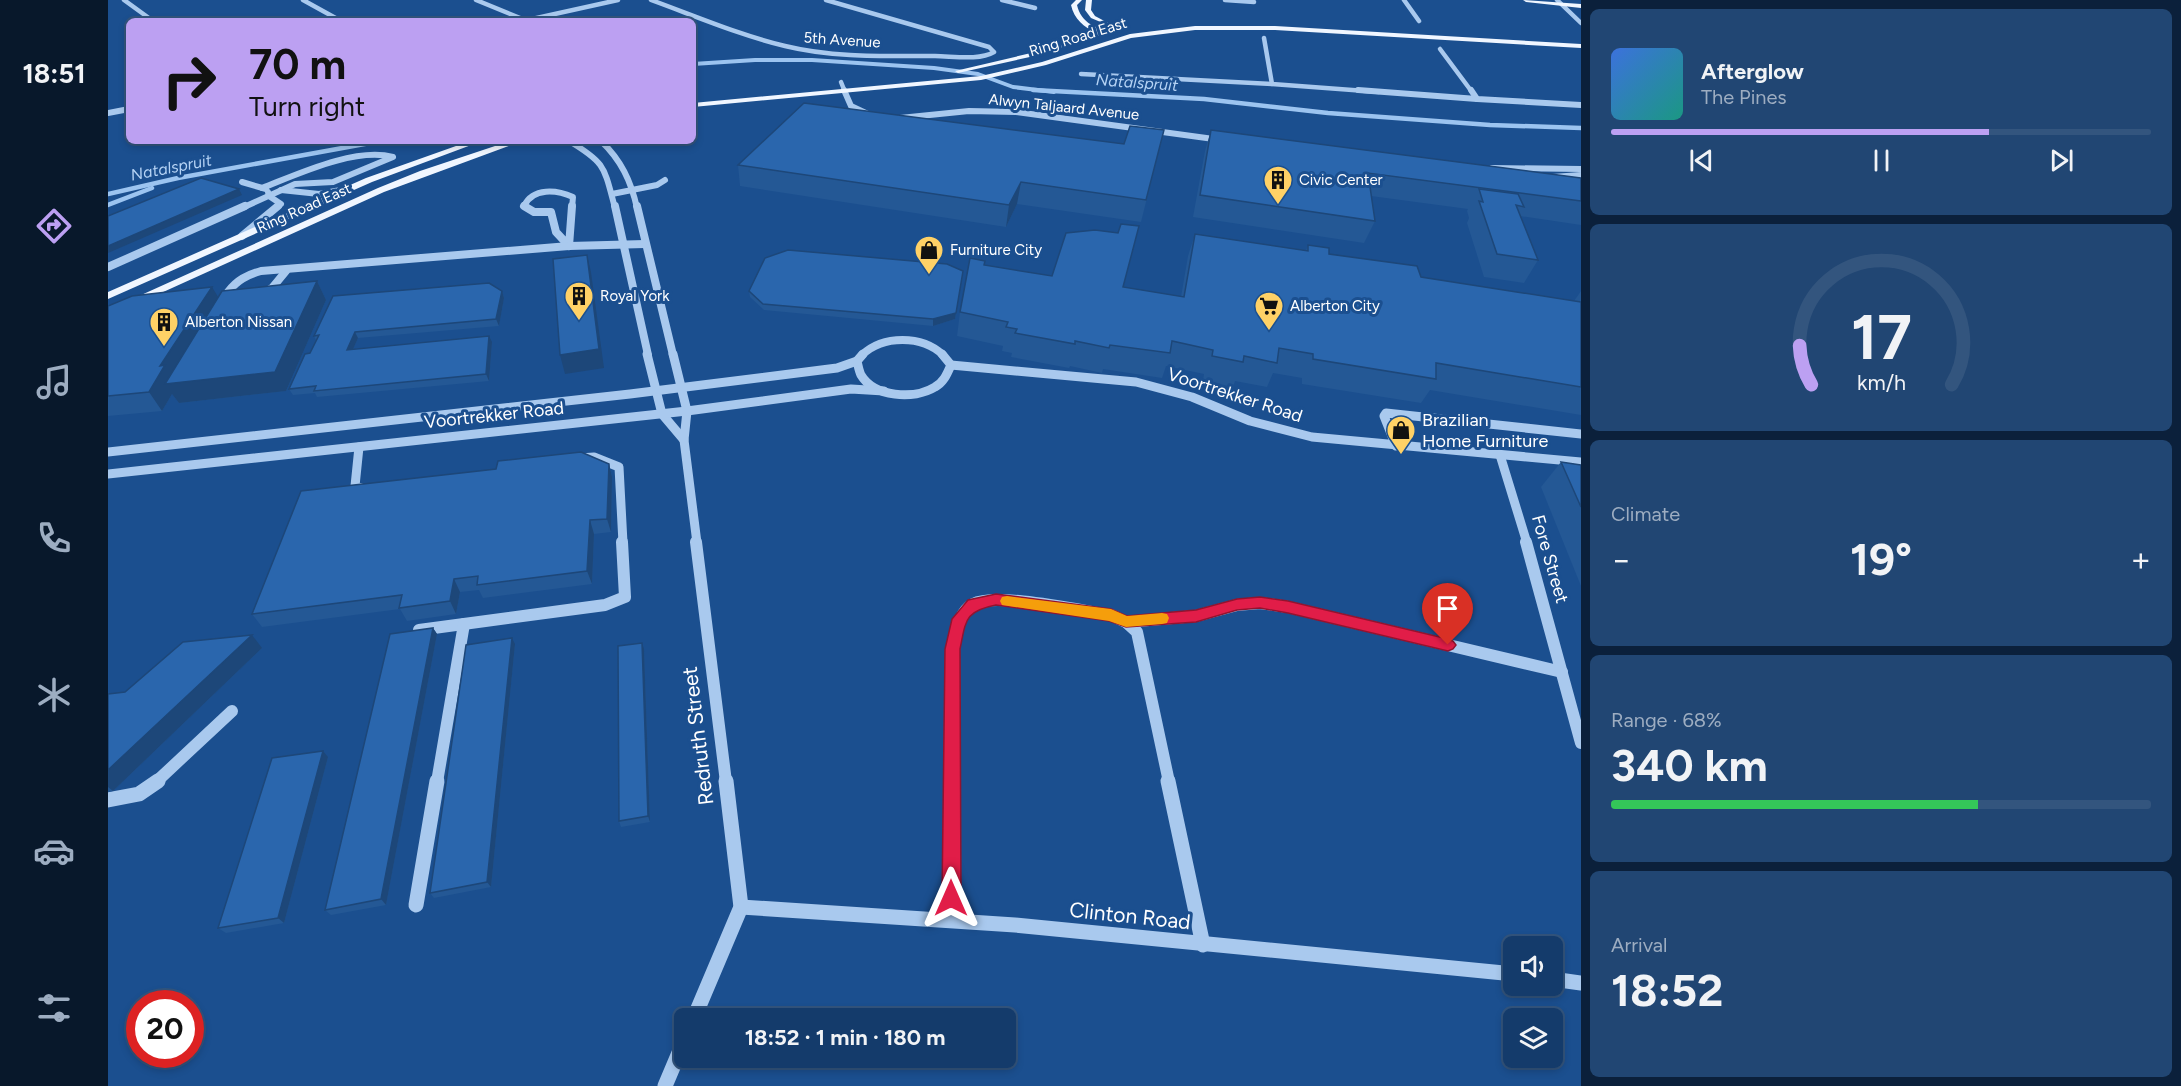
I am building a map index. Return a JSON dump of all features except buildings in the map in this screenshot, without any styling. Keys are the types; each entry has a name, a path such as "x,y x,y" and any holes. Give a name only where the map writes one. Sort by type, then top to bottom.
{"main road":[{"path":"1079,0 1074,5 1076,15 1101,33 1116,39"},
{"path":"1089,0 1088,10 1092,17 1119,30 1129,32"},
{"path":"1526,0 1581,4"},
{"name":"Ring Road East","path":"696,105 927,84 1020,71 1116,39 1129,32 1186,22 1249,22 1581,39"},
{"name":"Ring Road East","path":"1129,32 1195,28 1275,28 1581,46"},
{"name":"Ring Road East","path":"831,82 904,77 993,65 1046,52 1101,33 1119,30"},
{"name":"Ring Road East","path":"108,296 346,189 419,160 469,144"},
{"name":"Ring Road East","path":"108,314 423,172 509,144"}],"street":[{"path":"124,0 149,18"},
{"path":"303,0 336,18"},
{"path":"476,0 517,18"},
{"path":"537,18 618,0"},
{"name":"5th Avenue","path":"651,0 767,41 804,51 838,54 983,56 993,54 994,50 989,47 826,0"},
{"path":"1002,0 1035,8"},
{"path":"1225,0 1254,1 1257,12"},
{"path":"1404,0 1419,21"},
{"path":"1557,1 1581,23"},
{"path":"1264,38 1272,84"},
{"path":"1440,49 1476,99"},
{"path":"1081,74 1272,84 1581,105"},
{"path":"841,82 851,106 858,111 875,116"},
{"path":"108,113 126,110"},
{"name":"Alwyn Taljaard Avenue","path":"890,118 969,111 1010,112 1229,140"},
{"path":"574,144 596,157 606,172 625,246 655,391 662,414 684,440"},
{"name":"Redruth Street","path":"604,144 616,156 633,190 687,411 684,440 741,907 698,1008"},
{"path":"108,267 327,162 382,154 393,157 333,182 302,183 281,190"},
{"path":"1486,168 1581,169"},
{"path":"1496,168 1531,176"},
{"path":"1540,178 1581,175"},
{"path":"1489,176 1498,177"},
{"path":"612,194 657,185 665,180"},
{"path":"242,182 266,191 281,204 242,236"},
{"path":"266,191 281,190 319,194 346,189"},
{"path":"549,191 562,192 573,197 569,246 556,232 551,212 528,209 524,206 526,200 549,191"},
{"path":"286,271 272,288 250,298 234,297 228,292 232,285 251,274 273,269 286,271 569,246 645,244"},
{"path":"905,340 932,346 945,354 951,365 949,376 939,386 903,394 884,391 867,384 858,373 857,361 864,351 878,344 905,340"},
{"name":"Voortrekker Road","path":"108,452 655,391 837,368 857,361"},
{"name":"Voortrekker Road","path":"951,365 1136,382 1192,398 1250,421 1312,437 1581,462"},
{"name":"Voortrekker Road","path":"108,474 662,414 851,389 884,391"},
{"path":"1396,446 1384,416 1386,413 1581,434"},
{"path":"378,444 382,422"},
{"path":"359,447 355,486 379,489"},
{"name":"Fore Street","path":"1500,455 1562,672 1576,707 1581,742"},
{"path":"406,632 605,605 625,597 619,466 594,457 571,459"},
{"path":"951,920 952,649 959,619 973,604 996,600 1111,615 1126,621 1137,633 1203,945"},
{"path":"1126,621 1196,616 1237,605 1260,603 1288,607 1562,672"},
{"path":"416,905 464,624"},
{"path":"108,800 139,794 153,785 232,711"},
{"name":"Clinton Road","path":"741,907 951,920 1503,973"},
{"path":"1563,981 1581,983"},
{"path":"665,1086 674,1065"}],"waterway":[{"name":"Natalspruit","path":"696,64 755,60 812,60 934,68 978,74 1013,87 1041,90"},
{"name":"Natalspruit","path":"1033,90 1041,90"},
{"name":"Natalspruit","path":"1041,90 1204,99 1328,113 1490,125 1581,128"},
{"name":"Natalspruit","path":"1041,90 1054,92"},
{"name":"Natalspruit","path":"108,194 178,178 365,144"},
{"path":"108,205 152,188"}],"slow traffic":[{"path":"1007,601 1111,615 1126,621 1162,618"}],"place":[{"name":"Civic Center","path":"1278,206"},
{"name":"Furniture City","path":"929,276"},
{"name":"Royal York","path":"579,322"},
{"name":"Alberton City","path":"1269,332"},
{"name":"Alberton Nissan","path":"164,348"},
{"name":"Brazilian Home Furniture","path":"1401,456"}],"route":[{"path":"951,898 952,649 959,619 973,604 996,600 1111,615 1126,621 1196,616 1237,605 1260,603 1288,607 1448,645"}]}
